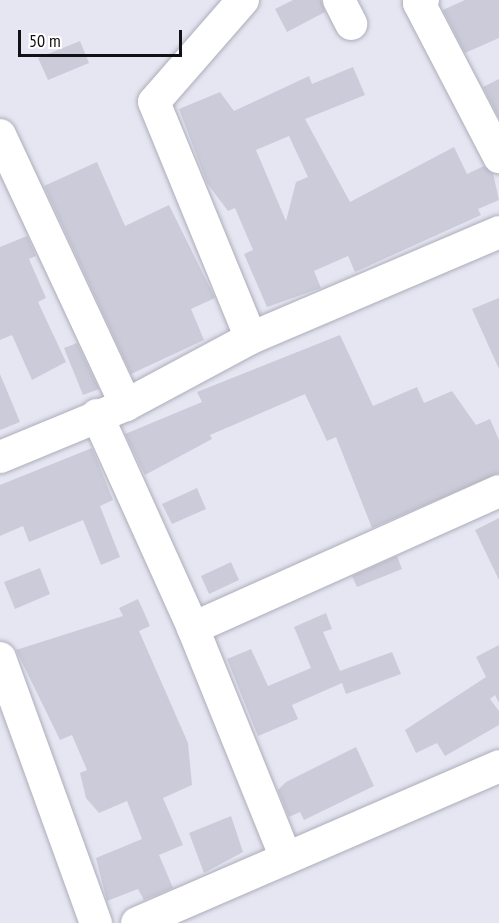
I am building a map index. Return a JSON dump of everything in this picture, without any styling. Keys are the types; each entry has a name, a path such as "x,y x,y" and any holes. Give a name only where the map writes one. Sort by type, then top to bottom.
{"street":[{"path":"243,0 154,102 250,338"},
{"path":"423,0 419,3 499,157"},
{"path":"0,135 111,410 193,628 285,858"},
{"path":"0,457 111,410 250,338 499,232"},
{"path":"193,628 499,490"},
{"path":"0,658 96,923"},
{"path":"137,923 499,766"}],"building":[{"path":"293,0 321,0 325,12 287,32 275,9"},
{"path":"465,0 499,0 499,38 465,53 443,10"},
{"path":"80,41 89,63 48,80 38,58"},
{"path":"353,67 365,95 305,119 350,202 454,147 467,174 484,166 493,173 499,200 478,209 481,215 355,272 348,256 314,271 321,288 267,307 244,254 253,250 235,208 228,211 207,183 179,109 220,92 234,111 309,76 312,84","holes":["289,136 308,177 296,182 286,221 256,150"]},
{"path":"499,79 499,118 483,87"},
{"path":"97,162 125,226 169,205 215,298 191,309 204,340 131,374 44,186"},
{"path":"27,236 36,256 29,259 46,298 38,302 66,362 32,380 12,335 0,340 0,247"},
{"path":"499,298 499,369 472,309"},
{"path":"340,335 373,406 417,387 424,403 452,391 476,425 490,419 499,440 499,473 372,528 336,437 327,441 305,394 210,435 212,439 145,475 125,434 202,402 197,392"},
{"path":"77,343 99,389 83,395 64,348"},
{"path":"0,374 20,422 0,430"},
{"path":"92,448 113,500 100,506 120,557 101,565 83,520 29,542 23,526 0,536 0,485"},
{"path":"197,488 206,509 172,524 162,504"},
{"path":"499,518 499,580 475,530"},
{"path":"397,556 402,569 357,587 352,576"},
{"path":"231,562 239,580 209,594 201,576"},
{"path":"40,568 50,594 15,609 4,582"},
{"path":"138,599 150,626 139,631 188,743 192,785 163,798 183,845 159,855 173,888 144,900 138,889 107,901 96,858 142,839 127,801 99,813 86,798 80,773 87,770 72,735 60,740 16,650 123,616 119,608"},
{"path":"326,613 332,629 323,632 340,671 392,652 401,674 346,694 342,683 292,705 298,719 258,736 227,659 251,649 268,686 311,668 294,627"},
{"path":"499,645 499,703 495,695 490,699 499,711 499,725 445,756 437,743 416,753 405,730 486,677 476,657"},
{"path":"356,747 374,786 304,820 300,812 289,817 278,790 286,782"},
{"path":"231,816 243,852 204,873 189,833"}]}
